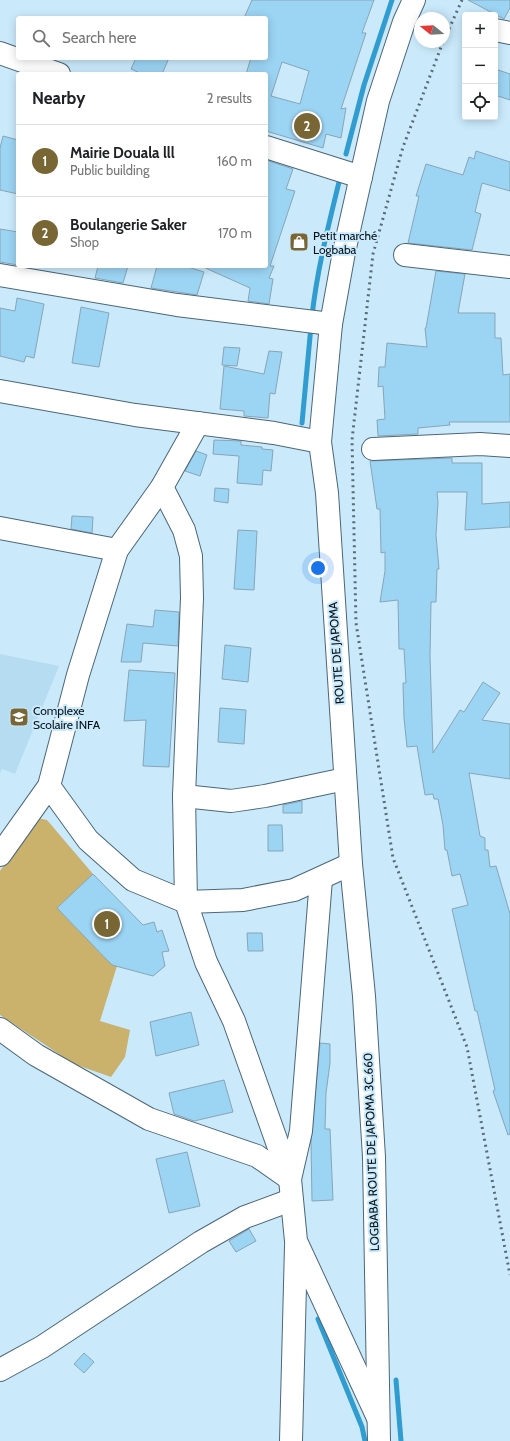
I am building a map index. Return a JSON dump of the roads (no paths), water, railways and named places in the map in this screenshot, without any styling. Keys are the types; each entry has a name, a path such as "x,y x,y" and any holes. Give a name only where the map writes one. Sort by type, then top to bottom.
{"street":[{"name":"ROUTE DE JAPOMA","path":"351,864 327,493 320,442 331,324 344,252 378,101 404,22 414,0"},
{"path":"498,31 510,33"},
{"path":"0,52 16,58"},
{"path":"21,60 54,72"},
{"path":"268,148 361,177"},
{"path":"405,256 510,267"},
{"path":"0,275 178,305 331,324"},
{"path":"0,391 135,415 274,433 320,442"},
{"path":"0,855 49,786 78,675 117,550 162,487 198,423"},
{"path":"373,449 480,444 510,446"},
{"path":"162,487 184,530 191,556 192,606 184,796 186,902 206,962 234,1021 290,1179"},
{"path":"0,528 117,550"},
{"path":"184,796 231,800 265,796 345,779"},
{"path":"49,786 88,840 133,880 186,902 243,900 294,890 351,864"},
{"name":"LOGBABA ROUTE DE JAPOMA 3C.660","path":"351,864 364,996 374,1157 379,1441"},
{"path":"291,1441 296,1242 290,1179 301,1131 321,879"},
{"path":"0,1029 36,1056 149,1120 257,1156 290,1179"},
{"path":"0,1370 42,1347 201,1242 245,1217 291,1200"},
{"path":"296,1242 378,1418"}],"waterway":[{"path":"346,154 364,85 392,0"},
{"path":"312,316 320,264 340,178"},
{"path":"302,423 311,326"},
{"path":"318,1319 362,1427 365,1441"},
{"path":"396,1380 401,1441"}],"railway":[{"path":"450,27 462,0"},
{"path":"441,48 403,147 373,254 352,440 356,623 393,858 467,1047 510,1275"}],"place":[{"name":"Boulangerie Saker","path":"307,126"},
{"name":"Petit marché Logbaba","path":"299,242"},
{"name":"Complexe Scolaire INFA","path":"19,717"},
{"name":"Mairie Douala lll","path":"107,924"}]}
